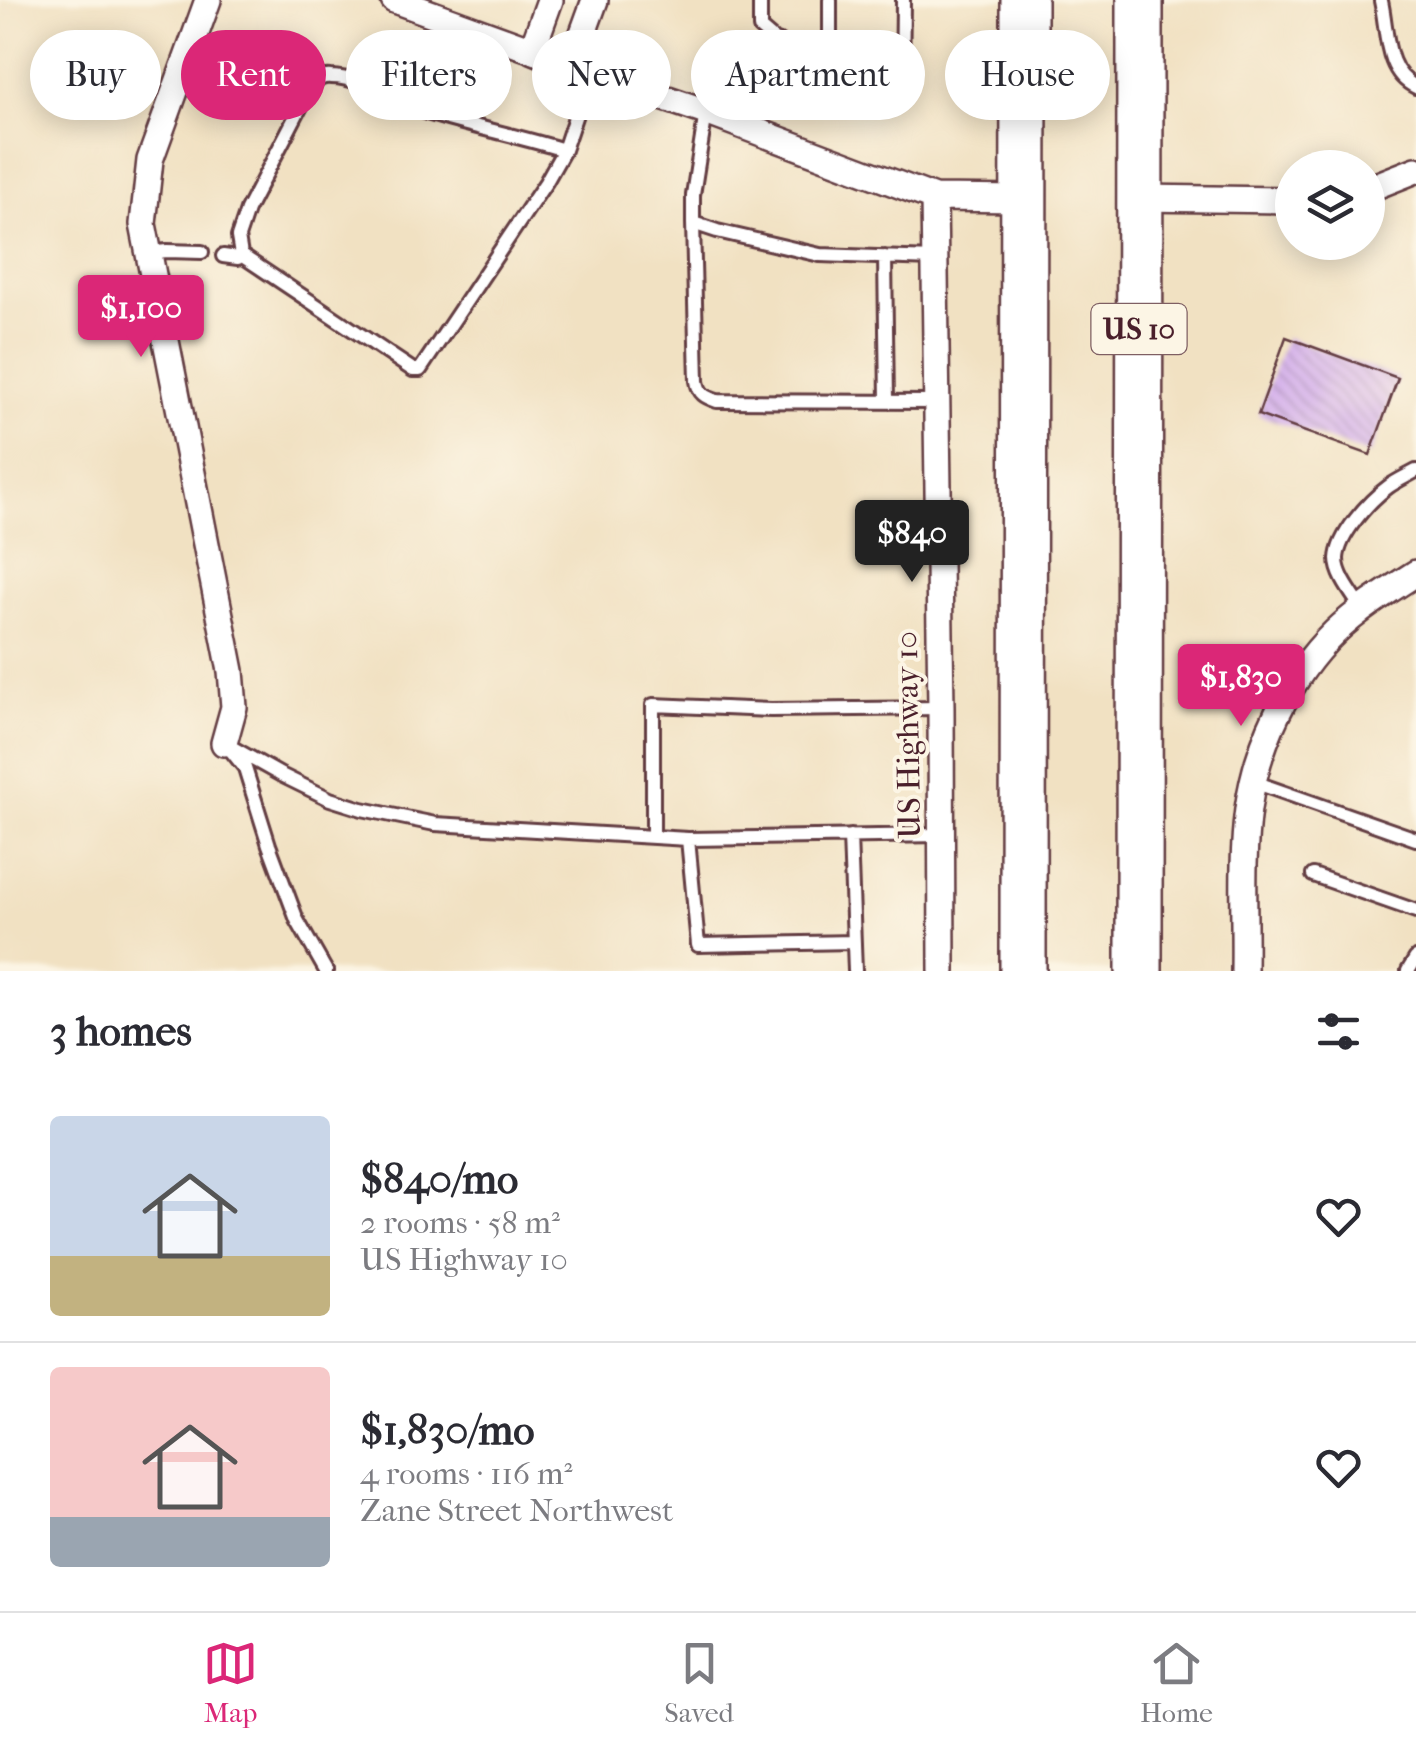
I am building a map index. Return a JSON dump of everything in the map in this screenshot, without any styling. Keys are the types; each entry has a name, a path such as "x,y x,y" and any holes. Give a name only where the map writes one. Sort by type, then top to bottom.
{"highway":[{"path":"1023,971 1024,0"},
{"name":"US 10","path":"1139,971 1140,0"}],"street":[{"path":"208,0 150,160 143,224 231,672 234,706 224,742"},
{"path":"394,0 532,50"},
{"path":"539,30 550,0"},
{"path":"589,30 595,0"},
{"path":"727,120 934,198 1022,198"},
{"path":"1385,182 1416,170"},
{"name":"US Highway 10","path":"934,198 942,971"},
{"path":"1140,198 1275,200"},
{"path":"1244,971 1248,808 1272,726 1291,688 1336,631 1416,573"}],"lane":[{"path":"760,0 762,30"},
{"path":"830,0 830,30"},
{"path":"903,0 903,30"},
{"path":"1381,1 1395,70 1416,87"},
{"path":"564,150 424,112 375,89 336,77 323,78 311,87 246,210 238,237 241,255 414,370 420,370 546,182 564,150 570,120"},
{"path":"705,120 693,195 699,390 718,401 936,402"},
{"path":"693,223 820,255 934,259"},
{"path":"148,254 202,252"},
{"path":"223,256 241,255"},
{"path":"885,257 887,401"},
{"path":"1362,610 1337,560 1342,541 1356,518 1388,488 1416,471"},
{"path":"653,837 653,705 771,710 941,708"},
{"path":"224,742 330,799 435,824 688,839 942,835"},
{"path":"224,742 246,768 297,920 326,971"},
{"path":"1254,782 1416,839"},
{"path":"850,836 855,971"},
{"path":"688,839 698,946 854,942"},
{"path":"1313,875 1416,911"},
{"path":"1408,971 1416,958"}],"building":[{"path":"1286,337 1398,378 1370,455 1258,415"}]}
